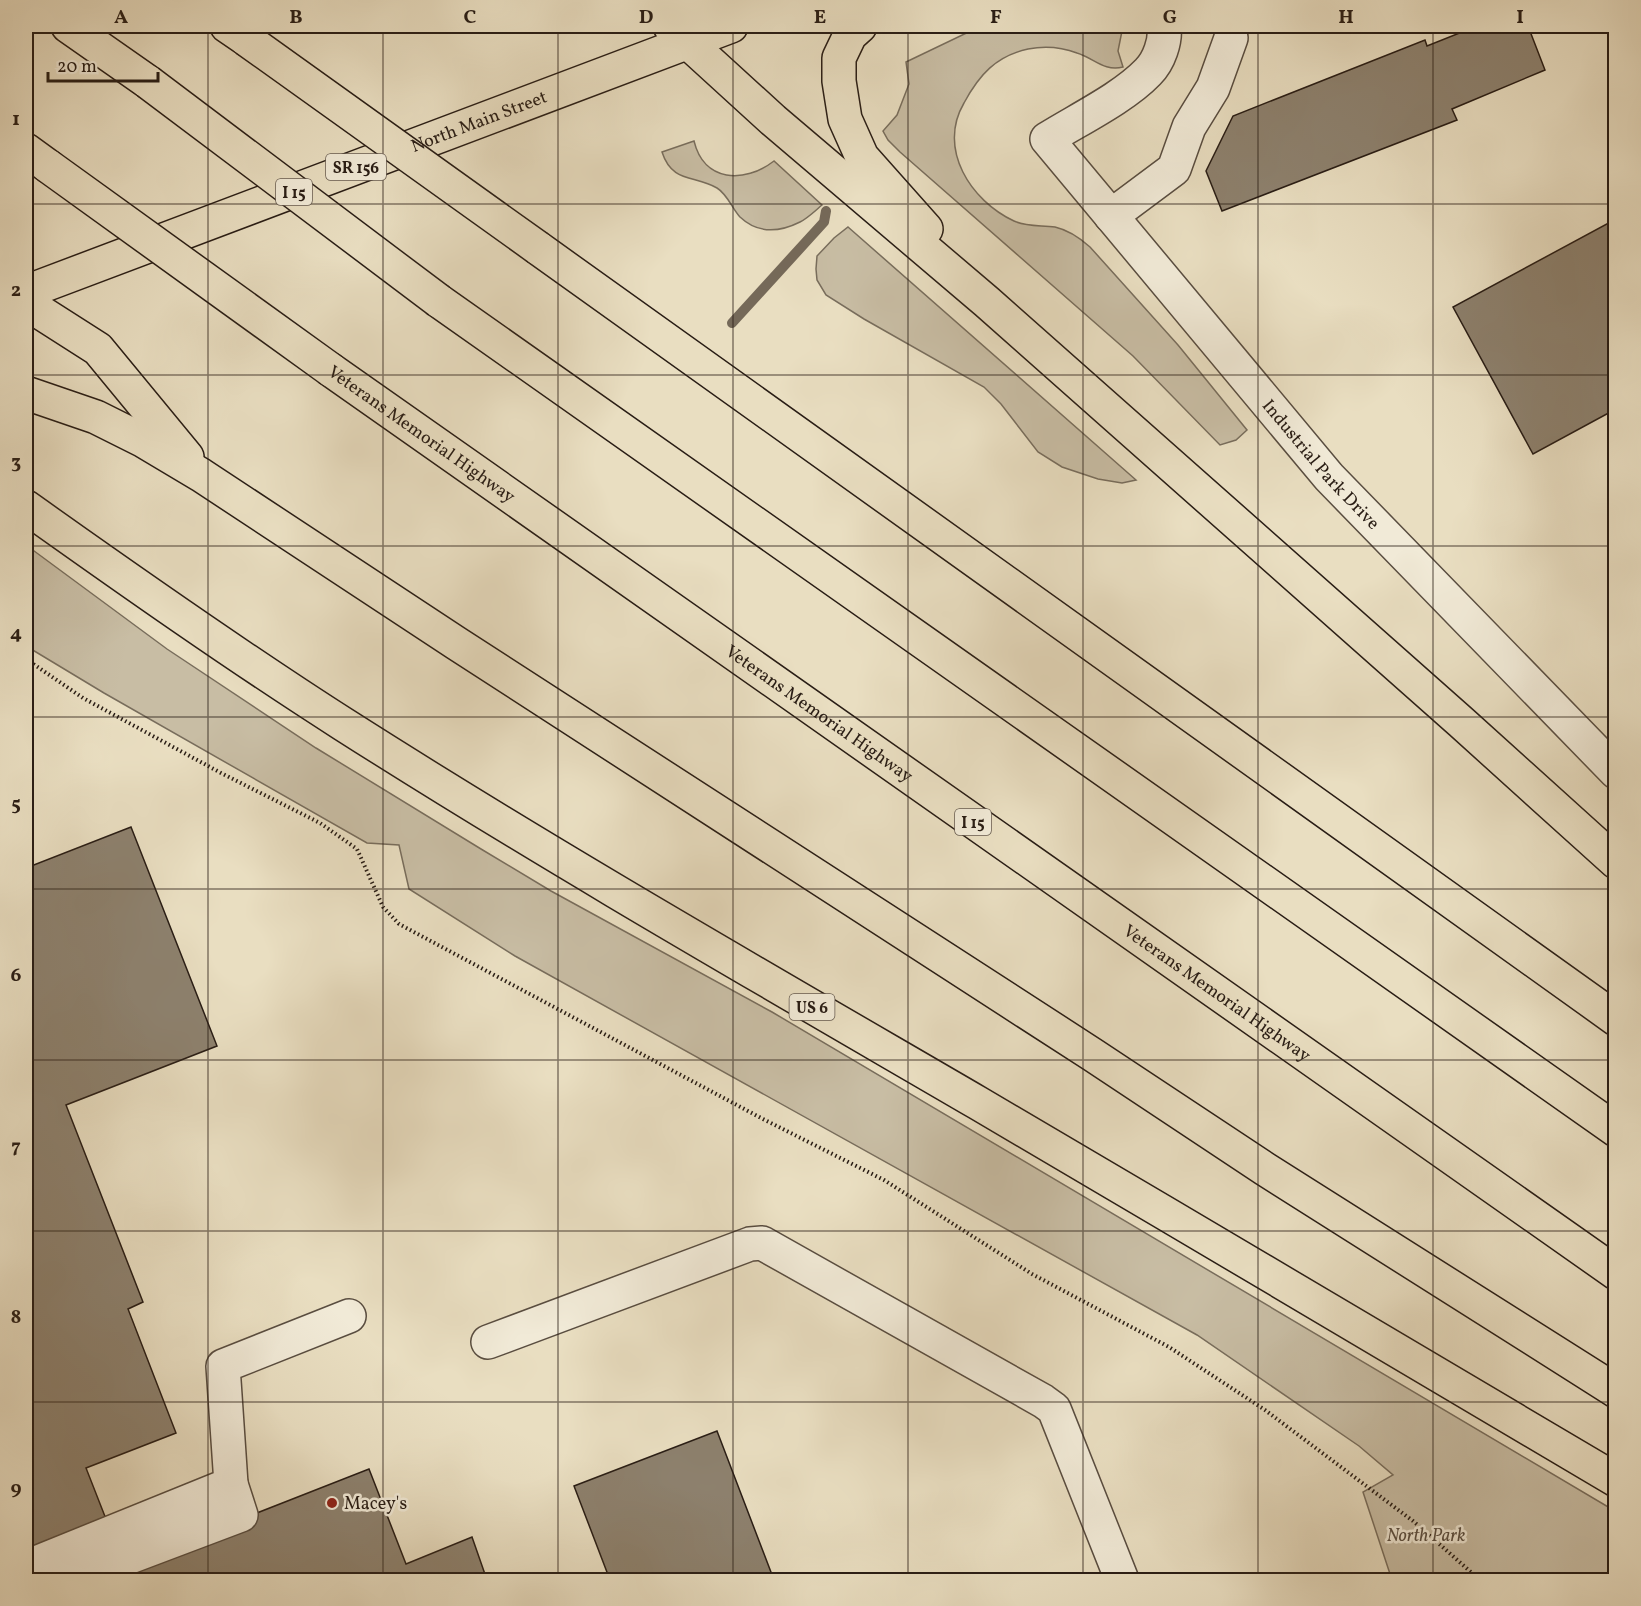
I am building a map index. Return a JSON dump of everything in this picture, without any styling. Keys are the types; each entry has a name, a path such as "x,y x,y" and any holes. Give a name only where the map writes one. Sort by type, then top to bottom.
{"main road":[{"name":"I 15","path":"68,26 148,82 439,301 1616,1130"},
{"name":"North Main Street","path":"26,292 487,117 679,34 730,26"},
{"path":"860,26 850,35 839,58 839,81 845,118 862,157 987,302"},
{"path":"237,32 1616,1019"},
{"path":"679,34 773,120 987,302 1616,862"},
{"name":"Veterans Memorial Highway","path":"37,158 331,370 1616,1273"},
{"path":"26,303 98,349 201,475"},
{"path":"26,393 96,417 144,441 201,475 1265,1168 1616,1391"},
{"name":"US 6","path":"26,507 235,652 342,723 476,807 1616,1480"}],"street":[{"name":"Industrial Park Drive","path":"1164,26 1165,32 1160,53 1149,71 1125,90 1047,139 1329,477 1616,772"},
{"path":"1112,216 1174,169 1189,127 1213,88 1231,38"},
{"path":"488,1342 750,1244 762,1243 1043,1401 1054,1410 1122,1581"},
{"path":"69,1581 241,1515 231,1484 223,1366 349,1316"},
{"path":"26,1567 231,1484"}],"path":[{"path":"26,659 83,698 192,758 320,823 348,842 357,849 383,907 399,924 721,1097 884,1180 1032,1274 1169,1347 1266,1410 1404,1514 1480,1581"}],"green space":[{"path":"981,26 1123,26 1118,51 1123,67 1110,68 1071,51 1046,47 1017,52 990,68 976,84 957,120 954,138 957,155 972,187 998,212 1019,223 1065,230 1090,247 1178,345 1247,430 1236,440 1220,445 1133,356 888,140 883,131 897,115 909,84 906,62"},
{"path":"694,141 706,165 726,175 738,176 750,173 774,161 822,205 803,220 785,228 769,230 747,223 717,188 678,174 666,162 662,152"},
{"path":"848,227 1136,480 1122,483 1098,479 1062,467 1038,452 1001,404 984,387 826,295 817,280 817,256"},
{"name":"North Park","path":"26,545 167,649 316,748 481,849 551,891 772,1012 1615,1511 1615,1580 1392,1580 1363,1492 1393,1475 1359,1446 1197,1335 515,956 409,889 399,845 367,843 26,646"}],"building":[{"path":"1477,26 1528,26 1545,70 1452,109 1457,120 1222,211 1206,171 1233,116 1425,40 1427,46"},
{"path":"1616,219 1616,409 1533,454 1453,307"},
{"path":"131,827 217,1046 66,1105 143,1302 128,1309 176,1433 86,1468 106,1519 26,1550 26,868"},
{"path":"717,1431 774,1580 610,1580 574,1486"},
{"name":"Macey's","path":"369,1469 406,1564 472,1537 487,1580 86,1580"}],"waterway":[{"path":"732,323 824,222 826,211"}],"place":[{"name":"Macey's","path":"332,1503"}]}
